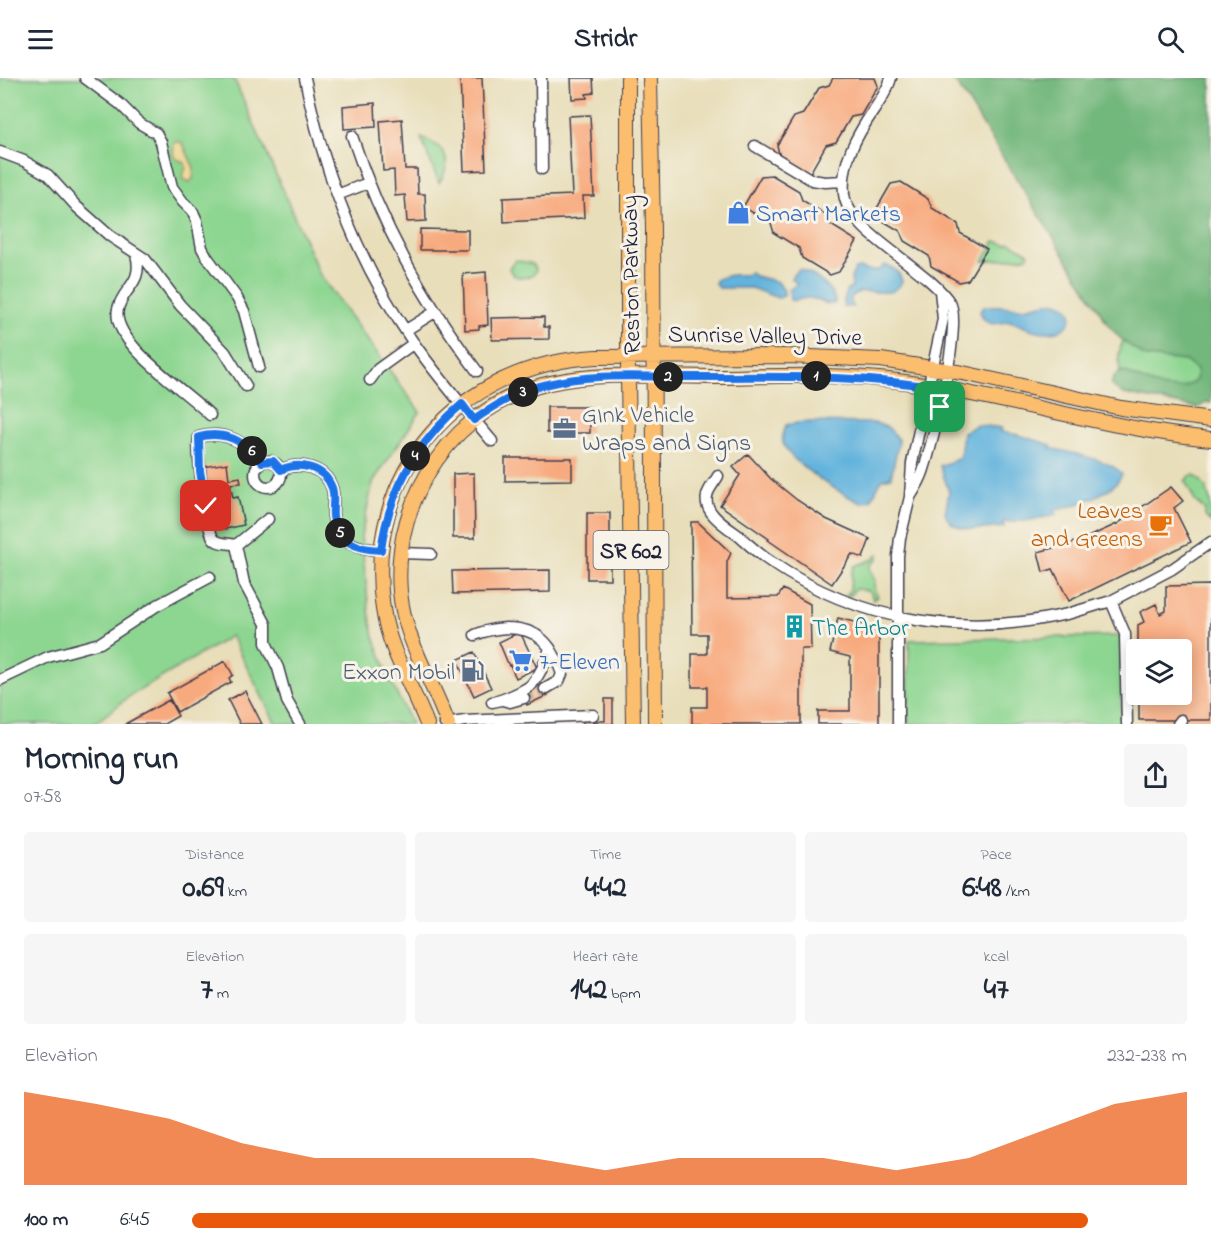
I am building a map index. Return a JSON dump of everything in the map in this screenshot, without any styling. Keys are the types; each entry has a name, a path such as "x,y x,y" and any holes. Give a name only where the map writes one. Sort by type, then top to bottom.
{"main road":[{"name":"Reston Parkway","path":"628,78 628,377 633,724"},
{"name":"Reston Parkway","path":"650,78 656,724"},
{"name":"Sunrise Valley Drive","path":"427,724 398,663 387,632 380,586 381,550 389,510 405,473 434,430 474,394 503,378 543,364 570,358 825,356 932,366 1121,408 1211,420"},
{"name":"Sunrise Valley Drive","path":"447,724 406,625 400,590 400,553 408,518 426,475 445,448 474,420 508,398 538,386 576,379 628,377 839,377 888,380 944,389 1110,425 1211,439"}],"street":[{"path":"85,78 120,104 132,117 156,133 161,142 172,187 193,212 197,221 202,248 244,311 259,366"},
{"path":"305,78 319,142 337,195 372,272 414,343 492,441"},
{"path":"541,78 542,170"},
{"path":"891,78 886,92 853,145 847,162 844,196 854,217 871,234 927,277 952,305 955,313 944,389 923,472 910,497"},
{"path":"352,136 368,183 394,241 435,312 477,371"},
{"path":"755,146 812,180 844,181"},
{"path":"0,152 24,161 48,174 77,207 110,236 145,259 180,305 225,352 246,386"},
{"path":"337,195 368,183"},
{"path":"136,254 137,276 118,307 117,321 121,330 148,363 197,401 210,415"},
{"path":"898,724 898,556 910,497 912,463 943,319 939,290"},
{"path":"406,330 435,312"},
{"path":"370,380 384,364 414,343"},
{"path":"262,462 242,442 233,438 208,435 199,437 200,471 212,537 217,542 236,545 268,519"},
{"path":"273,461 281,470 281,477 276,485 263,486 257,481 255,475 257,467 262,462 273,461"},
{"path":"281,470 297,465 318,470 330,482 333,490 333,516 338,531 358,548 381,550"},
{"path":"718,476 707,494 709,510 769,561 803,582 840,600 898,618 980,625 1057,616 1111,601 1172,569 1211,542"},
{"path":"236,545 244,583 266,624 266,643 278,668 287,701 300,724"},
{"path":"400,553 431,554"},
{"path":"0,680 48,657 99,643 156,606 210,577"},
{"path":"1111,601 1125,634 1127,724"},
{"path":"475,635 489,629 524,629 542,638 550,648 562,676 557,683 545,689"},
{"path":"524,698 510,702 497,701 531,686 550,648"},
{"path":"447,724 465,721 593,715"}],"green space":[{"path":"0,78 231,78 235,81 320,275 420,412 373,482 361,536 374,637 389,677 411,724 276,724 231,636 130,696 94,724 0,724"},
{"path":"949,78 1211,78 1211,403 1207,402 1198,408 1123,394 1111,385 1114,376 1122,371 1159,386 1178,388 1196,380 1197,370 1185,361 1145,357 1120,338 1109,326 957,84"},
{"path":"421,138 436,145 445,155 446,167 439,183"},
{"path":"995,241 1006,244 1010,242 1029,253 1027,257 983,261"},
{"path":"516,260 533,264 536,269 535,273 524,278 513,275 509,268"},
{"path":"1125,338 1190,358 1202,372 1188,398 1121,375 1119,356"},
{"path":"1194,475 1200,479 1207,490 1211,523 1205,516 1205,510 1195,501 1185,481"},
{"path":"878,554 877,560 869,568 875,581 874,588 878,597 873,600 871,593 867,590 855,589 850,596 846,594 850,590 854,566 873,559"},
{"path":"1121,636 1122,724 908,724 909,640"}],"sand":[{"path":"174,142 183,144 194,168 193,179 189,182 182,178 185,163 175,158 173,154"}],"water":[{"path":"885,265 894,269 900,276 902,282 898,288 887,292 857,293 850,299 853,307 843,306 846,291 852,287 851,278 855,269 876,270"},
{"path":"799,269 827,287 832,292 835,303 810,298 790,300 789,290 797,284 792,276"},
{"path":"750,272 755,276 778,282 784,291 784,296 778,298 751,288 719,288 715,284 716,280 723,277 746,275"},
{"path":"1056,302 1069,309 1071,318 1064,328 1050,332 1034,330 1010,321 992,324 985,320 980,311 983,307 988,306 1022,308"},
{"path":"804,422 876,423 889,428 899,441 891,477 882,479 871,500 861,503 830,485 795,460 783,443 786,425"},
{"path":"977,425 1002,428 1001,432 1019,435 1051,445 1050,448 1100,461 1122,474 1118,481 1102,493 1072,506 1055,510 1056,515 1026,521 1003,522 1004,527 962,528 949,520 945,513 949,492 940,466 960,458 963,432"}],"building":[{"path":"460,78 482,78 486,170 464,171"},
{"path":"571,78 593,78 594,93 586,94 587,98 572,99"},
{"path":"833,78 875,78 878,86 861,115 851,117 836,142 826,145 810,173 779,154 777,145 794,117 803,114 819,88 829,85"},
{"path":"375,103 376,127 344,129 343,106"},
{"path":"590,115 594,196 583,196 584,218 504,222 503,198 572,195 568,116"},
{"path":"402,119 405,169 417,169 418,194 425,194 426,221 407,222 405,195 395,196 394,170 383,171 380,121"},
{"path":"772,175 799,191 802,200 828,216 831,225 857,241 839,272 830,275 802,258 799,248 774,233 771,223 743,207 761,176"},
{"path":"901,182 928,199 932,208 958,224 960,233 987,249 968,280 959,282 931,266 929,256 904,241 900,231 873,215 891,184"},
{"path":"420,229 468,230 468,250 420,250"},
{"path":"486,272 488,325 479,326 479,329 465,330 463,274"},
{"path":"544,317 544,327 549,327 549,339 492,340 491,318"},
{"path":"547,407 590,407 590,433 547,433"},
{"path":"748,454 771,479 797,500 826,519 870,539 863,558 852,554 832,584 720,505 740,475 733,467"},
{"path":"505,458 572,458 572,480 505,481"},
{"path":"227,463 229,479 240,477 241,483 230,484 233,498 238,497 244,525 225,529 220,501 210,503 203,467"},
{"path":"474,473 475,538 453,538 453,474"},
{"path":"1171,487 1183,501 1174,508 1191,542 1069,601 1053,569 1043,572 1038,552 1079,541 1117,524"},
{"path":"587,513 610,513 610,579 587,579"},
{"name":"The Arbor","path":"691,522 698,522 731,553 727,562 727,598 778,597 783,589 810,604 811,649 801,649 801,724 692,724 692,707 707,707 707,687 692,687 692,654 707,654 707,634 692,634"},
{"path":"550,570 550,592 453,594 452,571"},
{"path":"1211,585 1211,720 1139,720 1139,705 1192,705 1192,639 1138,639 1138,625 1144,622 1140,612 1156,604 1160,614 1166,611 1166,586"},
{"name":"The Arbor","path":"838,618 879,628 879,724 818,724 818,711 850,711 850,657 830,652"},
{"path":"520,632 537,668 516,678 499,642"},
{"path":"474,652 491,688 474,696 457,660"},
{"path":"225,661 233,675 229,678 231,682 177,712 167,693"},
{"path":"544,684 548,695 527,705 522,694"},
{"path":"245,691 262,724 240,724 228,700"},
{"path":"605,699 613,699 613,724 583,724 583,721 605,721"},
{"path":"169,700 178,716 164,724 125,724"}],"tunnel":[{"path":"524,698 545,689"}],"place":[{"name":"Smart Markets","path":"738,213"},
{"name":"GInk Vehicle Wraps and Signs","path":"564,428"},
{"name":"Leaves and Greens","path":"1161,524"},
{"name":"The Arbor","path":"794,627"},
{"name":"7-Eleven","path":"521,661"},
{"name":"Exxon Mobil","path":"473,671"}],"route":[{"path":"206,506 200,471 199,437 208,435 233,438 242,442 262,462 273,461 280,466 281,470 297,465 318,470 330,482 333,490 333,516 338,531 350,544 358,548 381,550 389,510 405,473 434,430 448,415 462,404 474,420 499,403 529,389 569,380 628,377 812,376 888,380 944,389 940,407"}]}
